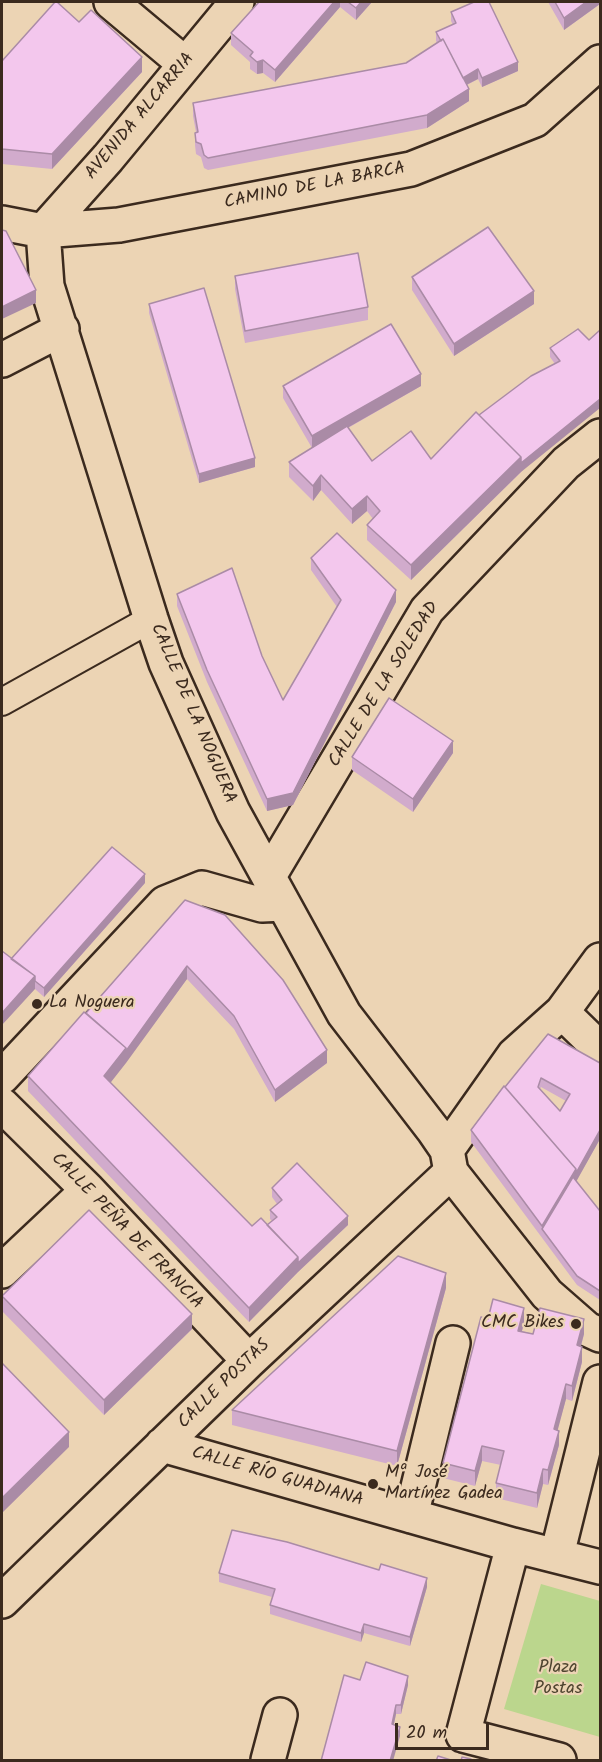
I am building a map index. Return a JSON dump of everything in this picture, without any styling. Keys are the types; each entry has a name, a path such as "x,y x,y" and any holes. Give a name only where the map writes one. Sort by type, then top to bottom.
{"street":[{"path":"111,2 184,64"},
{"name":"AVENIDA ALCARRIA","path":"44,231 108,158 237,2"},
{"name":"CAMINO DE LA BARCA","path":"2,222 44,231 119,225 411,169 535,120 598,70"},
{"name":"CALLE DE LA NOGUERA","path":"44,231 47,286 151,619 166,663 233,812 344,1014 547,1294 587,1329 600,1335"},
{"path":"2,360 62,329"},
{"name":"CALLE DE LA SOLEDAD","path":"276,890 426,610 566,463 600,436"},
{"path":"2,702 151,619"},
{"path":"2,1077 165,903 202,888 262,905 276,890"},
{"name":"CALLE POSTAS","path":"2,1601 249,1361 449,1161 514,1055 562,1012 600,960"},
{"path":"562,1012 600,1049"},
{"name":"CALLE PEÑA DE FRANCIA","path":"2,1105 88,1190 249,1361"},
{"path":"2,1271 88,1190"},
{"path":"411,1516 453,1343"},
{"path":"557,1555 600,1382"},
{"name":"CALLE RÍO GUADIANA","path":"162,1445 513,1545 600,1567"},
{"path":"513,1545 463,1735 559,1761"},
{"path":"268,1761 280,1715"}],"green space":[{"name":"Plaza Postas","path":"541,1584 600,1601 600,1737 504,1709"}],"building":[{"path":"55,2 79,22 91,10 142,57 52,154 2,149 2,61"},
{"path":"259,2 334,2 275,70 263,60 257,62 250,56 253,52 231,33"},
{"path":"348,2 361,2 356,8"},
{"path":"474,2 489,2 518,62 482,78 478,69 463,78 443,39 441,41 436,32 456,23 451,12"},
{"path":"555,2 586,2 564,18"},
{"path":"443,39 469,89 427,115 208,158 204,155 201,144 196,142 195,133 198,132 193,103 406,63"},
{"path":"488,227 534,291 454,344 412,277"},
{"path":"2,230 6,231 36,290 2,307"},
{"path":"358,253 368,307 245,331 235,276"},
{"path":"204,288 255,458 199,474 149,304"},
{"path":"391,324 421,374 312,436 283,386"},
{"path":"578,329 589,340 600,330 600,399 521,463 521,457 479,415 531,376 560,361 550,348"},
{"path":"476,412 521,457 411,565 367,525 380,511 367,496 352,509 321,475 313,486 289,462 347,426 372,461 411,431 431,459"},
{"path":"337,533 396,590 293,793 267,799 207,670 177,594 232,568 262,656 283,700 341,600 311,558"},
{"path":"389,698 453,741 413,799 352,757"},
{"path":"112,847 145,874 44,988 35,981 35,976 11,959"},
{"path":"185,900 225,915 283,980 327,1050 275,1090 234,1016 187,966 126,1051 126,1048 86,1013"},
{"path":"2,951 35,976 2,1013"},
{"path":"84,1012 126,1048 104,1076 252,1226 261,1218 298,1257 249,1308 28,1076"},
{"path":"548,1034 600,1063 600,1130 576,1173 576,1169 505,1087","holes":["541,1078 570,1094 560,1111 538,1087"]},
{"path":"504,1086 576,1169 542,1226 471,1130"},
{"path":"297,1163 348,1216 298,1263 298,1257 267,1225 277,1217 270,1210 282,1200 272,1188"},
{"path":"573,1177 600,1211 600,1291 577,1276 542,1229"},
{"path":"89,1210 192,1314 104,1400 2,1296"},
{"path":"398,1256 446,1273 397,1451 232,1410"},
{"path":"493,1299 524,1308 518,1331 533,1334 540,1308 584,1319 577,1345 582,1347 572,1386 566,1384 554,1429 559,1431 548,1470 543,1469 537,1493 496,1483 504,1451 482,1446 475,1471 443,1463 481,1317 488,1319"},
{"path":"2,1363 69,1432 2,1498"},
{"path":"232,1530 287,1542 379,1570 381,1564 427,1578 410,1637 364,1624 361,1633 270,1605 275,1589 219,1573"},
{"path":"366,1662 408,1676 401,1705 396,1705 392,1724 400,1727 390,1761 321,1761 344,1675 360,1680"},
{"path":"438,1756 454,1761 436,1761"},
{"path":"462,1757 471,1759 461,1761"}],"place":[{"name":"La Noguera","path":"37,1004"},
{"name":"CMC Bikes","path":"576,1324"},
{"name":"Mª José Martínez Gadea","path":"373,1484"}]}
